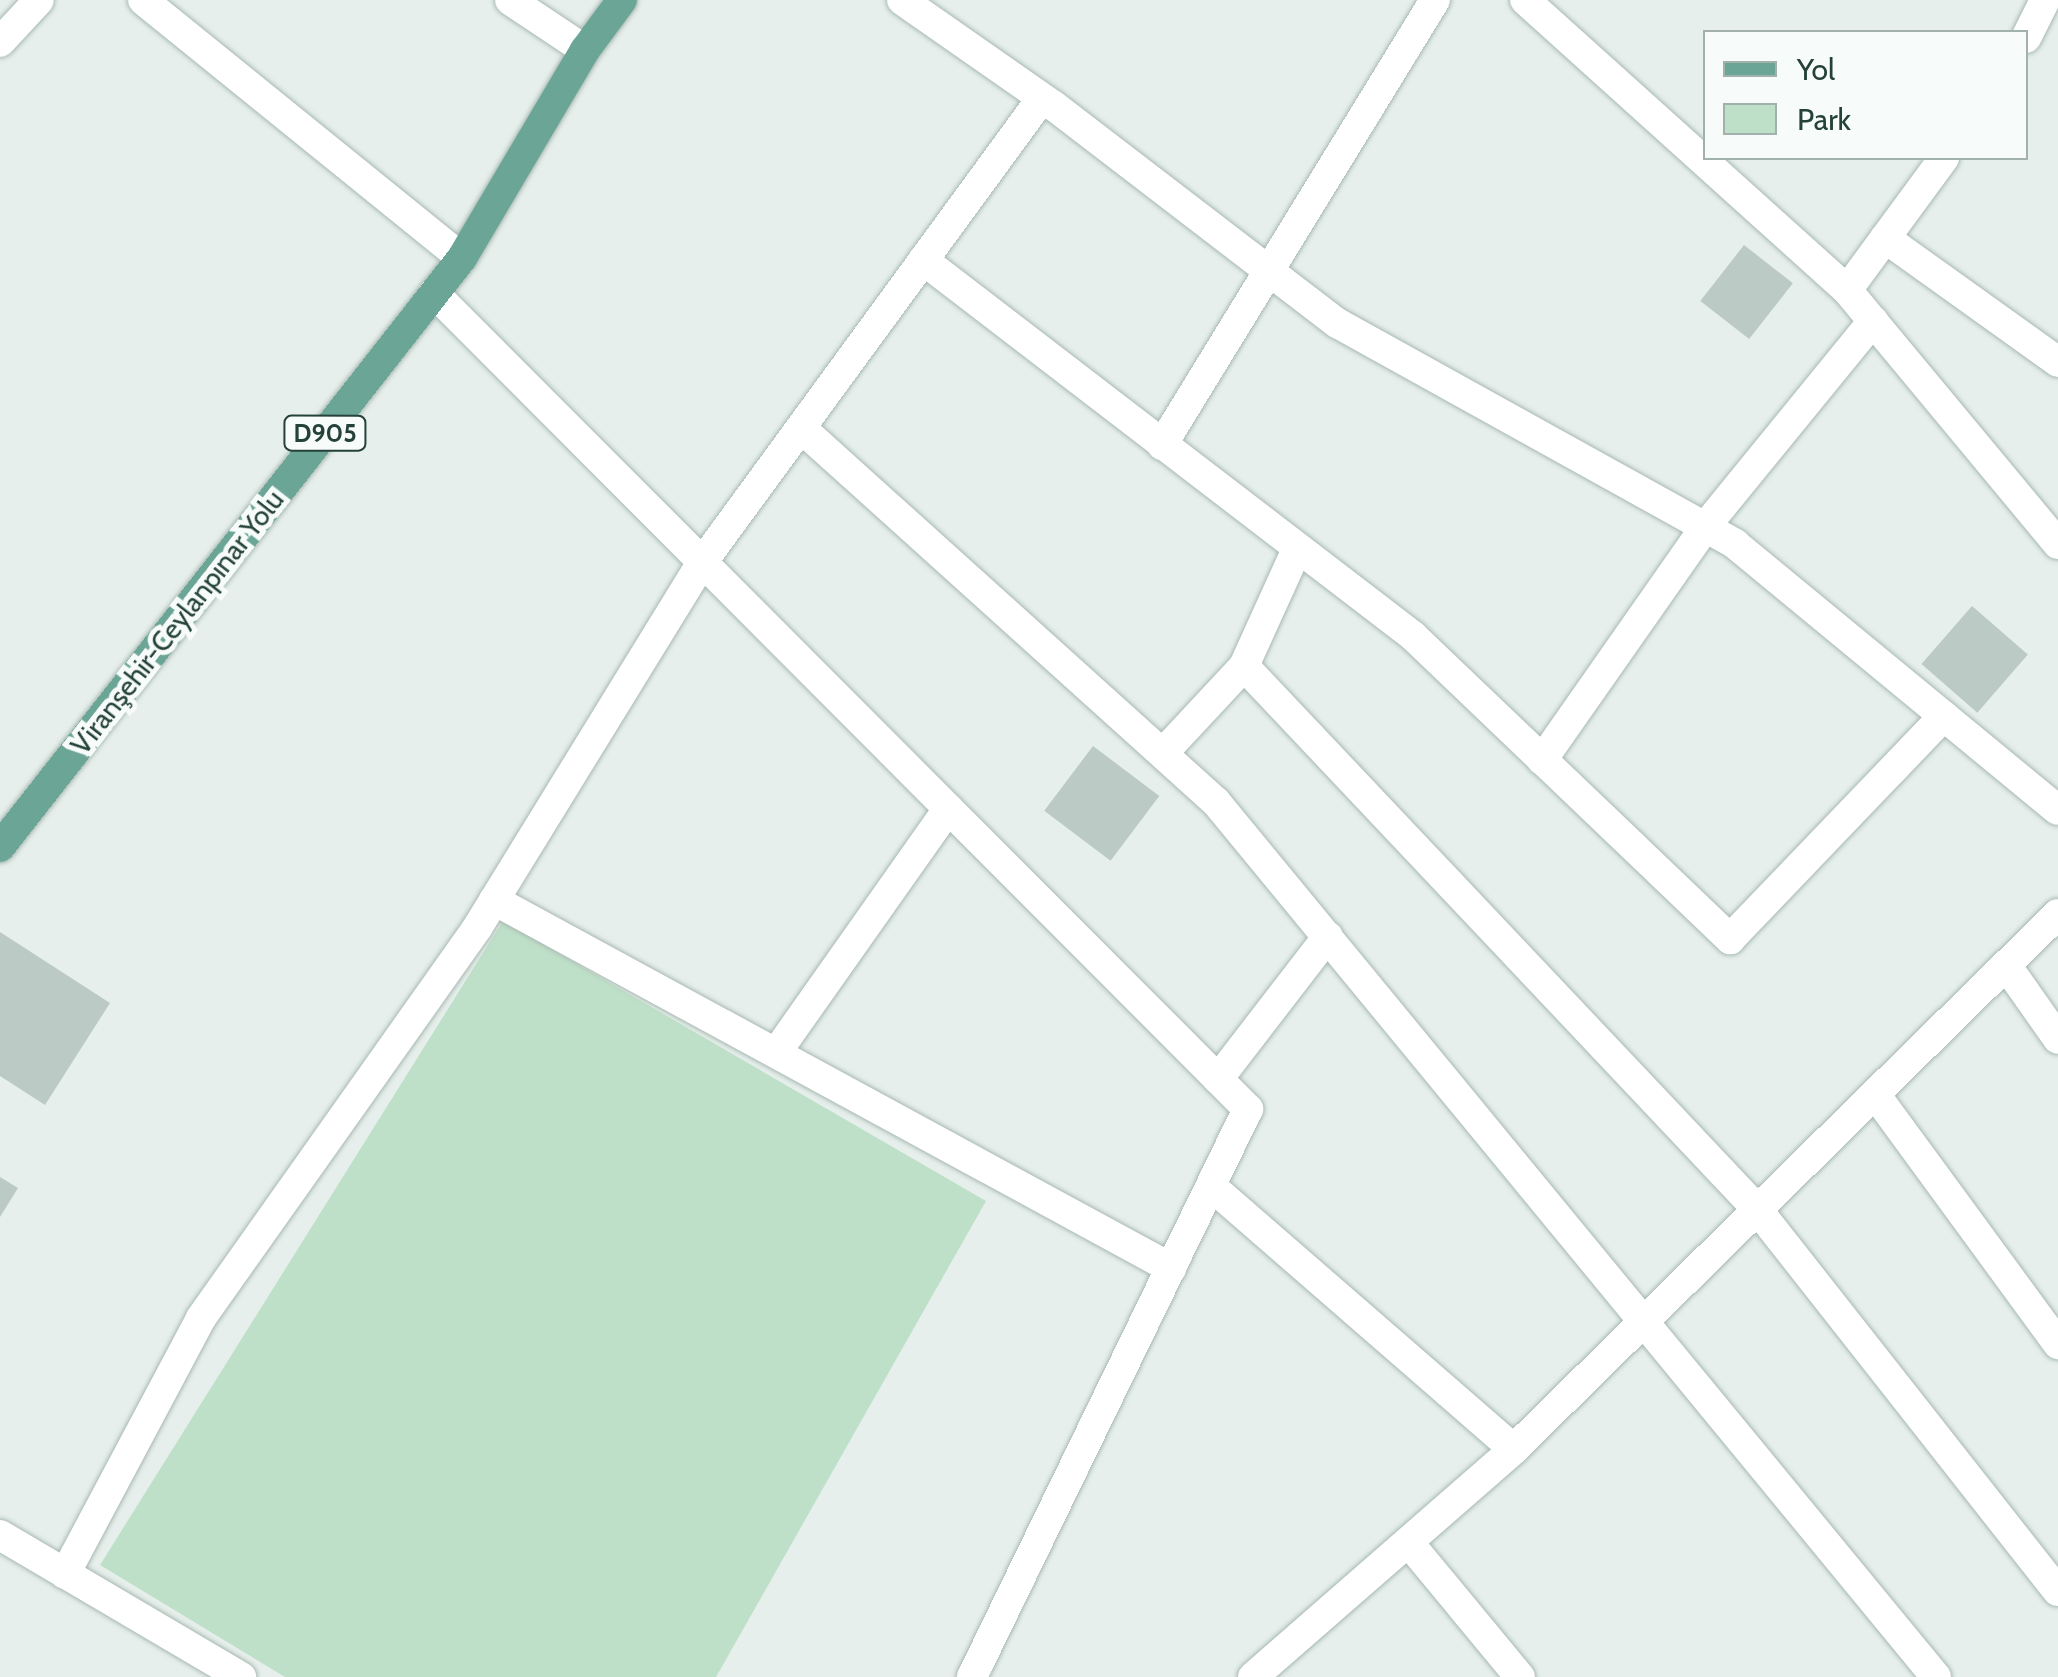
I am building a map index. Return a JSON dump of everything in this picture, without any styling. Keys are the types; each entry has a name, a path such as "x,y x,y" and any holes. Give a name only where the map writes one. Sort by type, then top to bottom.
{"main road":[{"name":"Viranşehir-Ceylanpınar Yolu","path":"0,847 462,258 585,50 622,0"}],"street":[{"path":"0,42 39,0"},
{"path":"143,0 462,258"},
{"path":"510,0 585,50"},
{"path":"902,0 1042,98 1338,323 1736,544 2058,810"},
{"path":"1162,445 1435,0"},
{"path":"1525,0 1703,160"},
{"path":"65,1574 201,1318 494,900 701,564 1042,98"},
{"path":"1703,160 1848,290 2058,544"},
{"path":"1848,290 1943,160"},
{"path":"1885,238 2058,362"},
{"path":"923,260 1412,636 1730,938 1944,716"},
{"path":"434,293 1248,1109 972,1677"},
{"path":"1542,760 1705,527 1873,321"},
{"path":"801,428 1216,802 1647,1318 1936,1677"},
{"path":"1162,753 1244,666 1297,549"},
{"path":"1244,666 1757,1209 2058,1592"},
{"path":"776,1053 948,809"},
{"path":"494,900 1171,1268"},
{"path":"1253,1677 1514,1449 2058,914"},
{"path":"1218,1079 1328,936"},
{"path":"2006,965 2058,1039"},
{"path":"1876,1094 2058,1344"},
{"path":"1211,1186 1514,1449"},
{"path":"0,1535 240,1677"},
{"path":"1410,1543 1520,1677"}],"green space":[{"path":"503,921 986,1201 716,1677 285,1677 100,1565"}],"building":[{"path":"1744,245 1793,283 1749,339 1700,301"},
{"path":"1972,606 2028,655 1977,713 1921,664"},
{"path":"1093,746 1159,796 1111,861 1044,811"},
{"path":"0,932 110,1003 45,1105 0,1076"},
{"path":"0,1177 18,1188 0,1217"}]}
